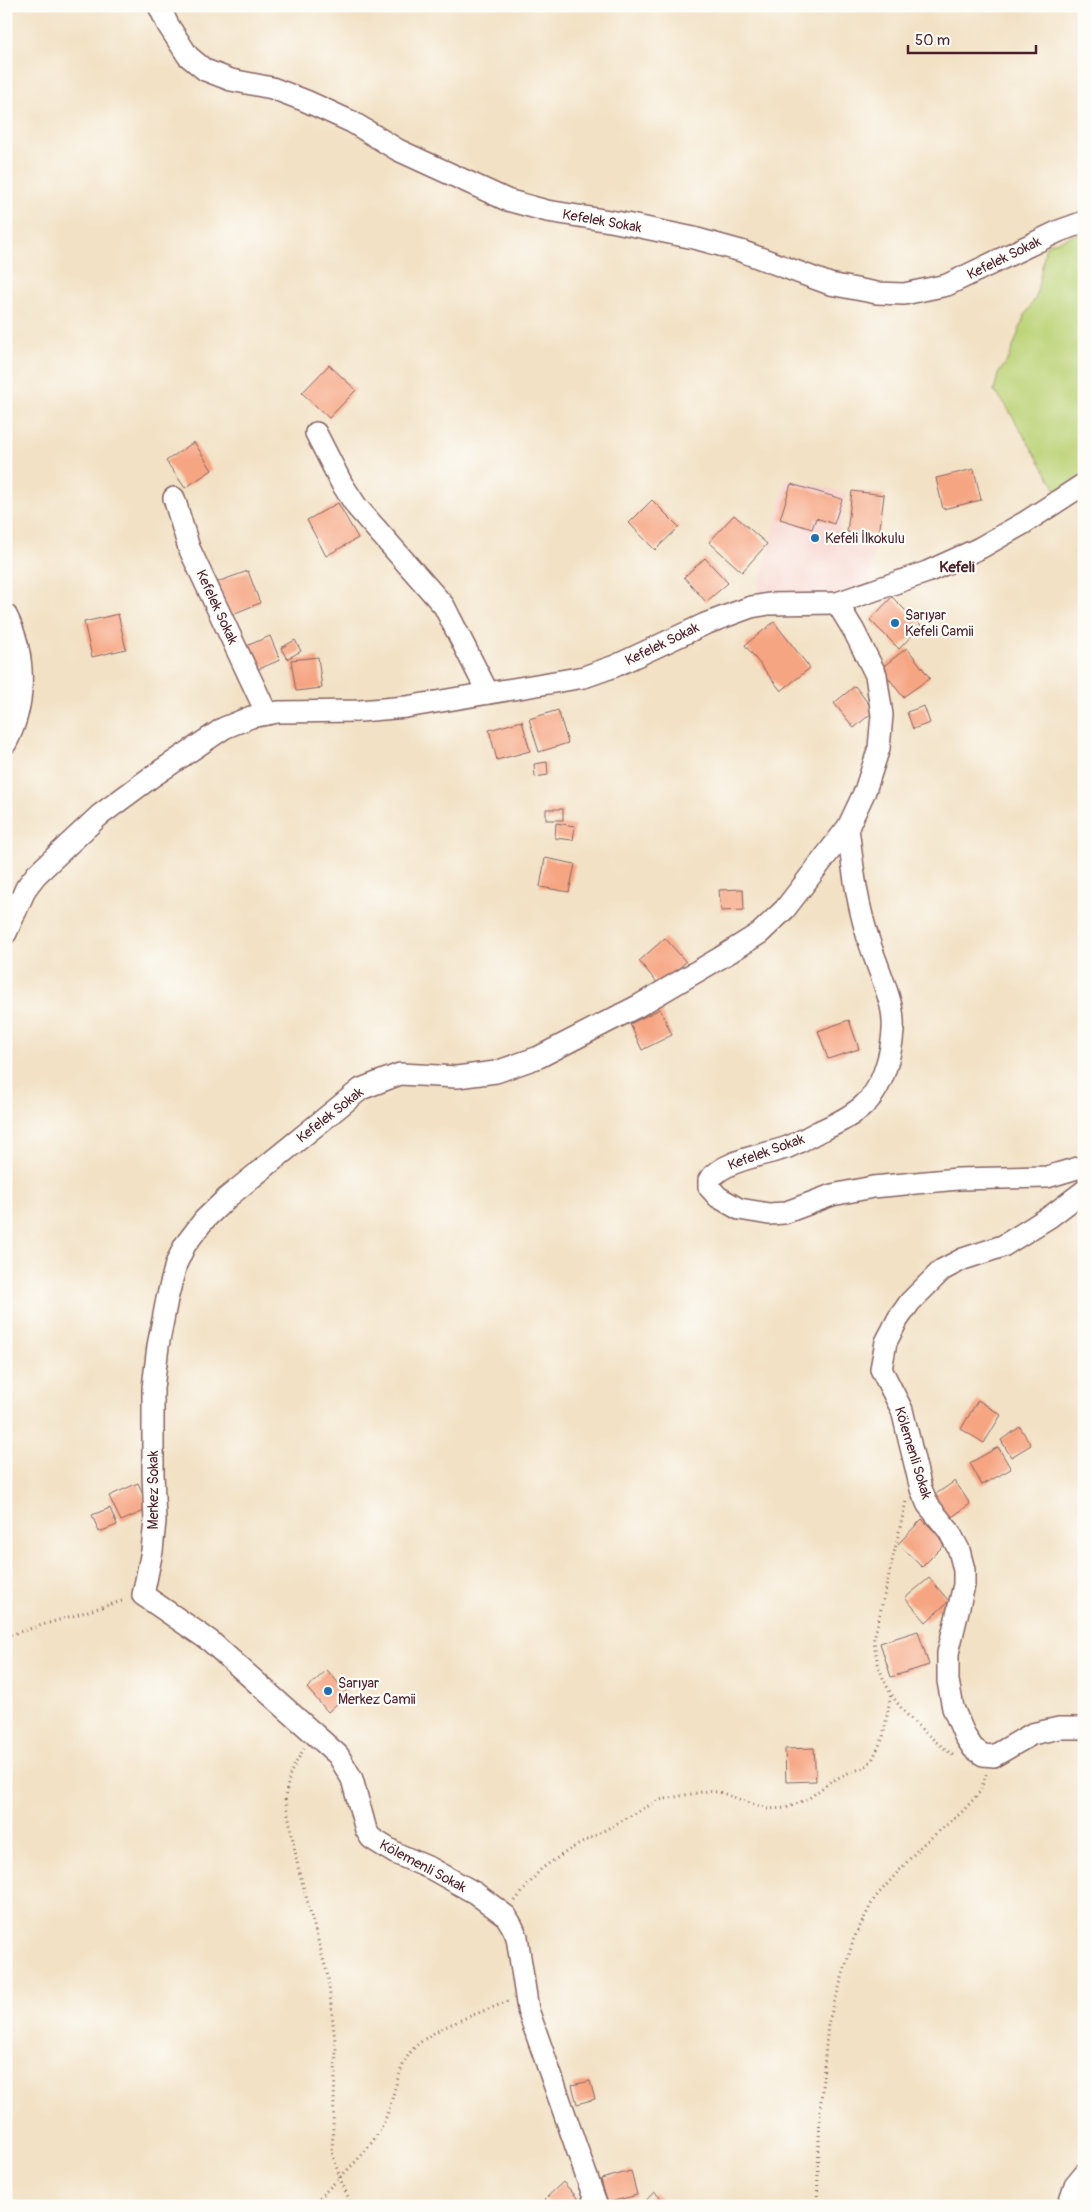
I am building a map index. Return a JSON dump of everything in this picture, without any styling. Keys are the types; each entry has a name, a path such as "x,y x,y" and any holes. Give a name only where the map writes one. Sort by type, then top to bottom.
{"street":[{"name":"Kefelek Sokak","path":"159,6 168,25 188,56 205,70 231,80 272,88 306,101 352,122 398,150 507,200 547,211 694,238 741,251 830,284 877,294 904,294 947,286 1059,231 1084,222"},
{"path":"316,432 342,484 357,507 444,606 488,693"},
{"name":"Kefelek Sokak","path":"6,934 26,888 36,875 100,816 150,778 224,728 252,717 267,714 360,711 406,707 584,677 615,666 704,624 751,607 769,604 837,603 927,572 980,548 1080,490"},
{"name":"Kefelek Sokak","path":"174,498 193,557 267,714"},
{"name":"Kefelek Sokak","path":"184,1245 204,1220 228,1197 361,1089 400,1074 458,1077 496,1072 539,1057 638,1006 725,956 760,933 785,909 848,827 865,791 879,748 882,715 876,675 837,603"},
{"path":"6,615 14,631 21,659 20,705 6,743"},
{"name":"Kefelek Sokak","path":"848,827 854,879 859,903 877,968 891,1006 894,1027 891,1046 876,1091 864,1105 842,1120 790,1146 723,1167 709,1180 709,1187 718,1197 740,1209 769,1214 784,1213 832,1195 873,1187 958,1179 1048,1177 1084,1166"},
{"name":"Kölemenli Sokak","path":"989,1755 973,1748 966,1736 953,1708 948,1681 948,1653 964,1585 964,1570 959,1550 949,1531 928,1504 921,1489 902,1410 881,1369 882,1355 886,1342 910,1302 942,1270 963,1259 1003,1246 1052,1216 1084,1191"},
{"name":"Merkez Sokak","path":"143,1595 152,1551 155,1520 153,1388 158,1346 176,1264 184,1245"},
{"name":"Kölemenli Sokak","path":"143,1595 210,1641 314,1731 338,1755 352,1779 366,1830 371,1838 395,1853 454,1880 506,1916 517,1937 524,1994 528,2010 598,2206"},
{"path":"989,1755 1032,1734 1059,1728 1084,1728"},
{"path":"1068,2206 1075,2185 1084,2174"}],"path":[{"path":"908,1496 874,1639 875,1653 891,1694 903,1712 924,1733 958,1760 972,1761 989,1755"},
{"path":"6,1636 143,1595"},
{"path":"506,1916 522,1890 541,1869 569,1850 659,1800 707,1791 719,1792 767,1809 786,1808 808,1799 830,1782 850,1772 864,1768 872,1760 883,1738 891,1694"},
{"path":"314,1731 290,1774 285,1798 298,1867 328,1977 336,2050 332,2152 340,2178 352,2206"},
{"path":"817,2206 820,2112 828,2024 854,1938 874,1899 921,1846 961,1813 980,1792 989,1755"},
{"path":"313,2206 364,2154 381,2128 392,2101 402,2067 415,2048 438,2031 524,1994"}],"shaded area":[{"name":"Kefeli İlkokulu","path":"787,479 846,493 839,533 876,542 868,584 834,598 765,598 758,592"}],"green space":[{"path":"1084,232 1084,475 1057,491 1005,404 994,391 998,374 1009,358 1025,315 1036,297 1046,245"}],"building":[{"path":"329,365 356,390 329,418 302,393"},
{"path":"194,442 212,470 185,488 166,461"},
{"path":"974,469 981,500 943,509 936,478"},
{"path":"791,484 842,499 834,524 816,518 812,529 780,519"},
{"path":"852,491 884,495 879,536 847,532"},
{"path":"652,500 679,527 655,550 629,523"},
{"path":"338,503 358,538 326,556 307,520"},
{"path":"734,515 767,544 742,572 709,542"},
{"path":"705,558 728,583 706,602 684,577"},
{"path":"248,571 260,603 230,615 217,582"},
{"name":"Sarıyar Kefeli Camii","path":"892,597 921,626 899,649 870,620"},
{"path":"118,614 126,649 92,657 84,622"},
{"path":"774,622 810,668 781,691 745,645"},
{"path":"270,636 280,660 254,671 244,647"},
{"path":"295,640 301,651 287,659 281,648"},
{"path":"907,648 930,678 903,697 881,668"},
{"path":"318,657 322,688 296,691 291,660"},
{"path":"855,686 874,711 854,728 834,703"},
{"path":"924,706 930,723 913,729 907,712"},
{"path":"558,710 568,743 539,752 529,719"},
{"path":"522,721 530,751 497,760 489,730"},
{"path":"547,762 548,775 535,777 534,764"},
{"path":"546,809 563,809 563,820 546,820"},
{"path":"556,823 575,826 573,840 555,838"},
{"path":"545,858 575,864 569,892 540,887"},
{"path":"743,889 744,910 721,911 719,890"},
{"path":"665,938 686,962 659,985 639,961"},
{"path":"660,1009 672,1035 642,1050 630,1024"},
{"path":"849,1020 859,1049 828,1059 818,1031"},
{"path":"978,1400 1001,1415 984,1443 961,1429"},
{"path":"1020,1427 1031,1445 1011,1457 1001,1440"},
{"path":"998,1447 1011,1469 982,1485 970,1463"},
{"path":"955,1481 970,1504 949,1519 933,1496"},
{"path":"138,1483 149,1509 121,1521 109,1496"},
{"path":"110,1508 117,1525 99,1532 92,1515"},
{"path":"922,1519 946,1543 922,1567 898,1544"},
{"path":"929,1578 949,1601 926,1622 905,1598"},
{"path":"918,1631 929,1665 891,1677 880,1643"},
{"name":"Sarıyar Merkez Camii","path":"327,1670 348,1694 328,1712 307,1688"},
{"path":"814,1748 816,1781 786,1782 785,1749"},
{"path":"590,2081 595,2099 577,2104 572,2085"},
{"path":"631,2171 637,2195 607,2203 601,2179"},
{"path":"563,2182 580,2201 575,2206 552,2206 545,2199"},
{"path":"654,2192 670,2206 641,2206"}],"place":[{"name":"Kefeli İlkokulu","path":"815,538"},
{"name":"Sarıyar Kefeli Camii","path":"895,623"},
{"name":"Sarıyar Merkez Camii","path":"328,1691"}],"district":[{"name":"Kefeli","path":"957,567"}]}
